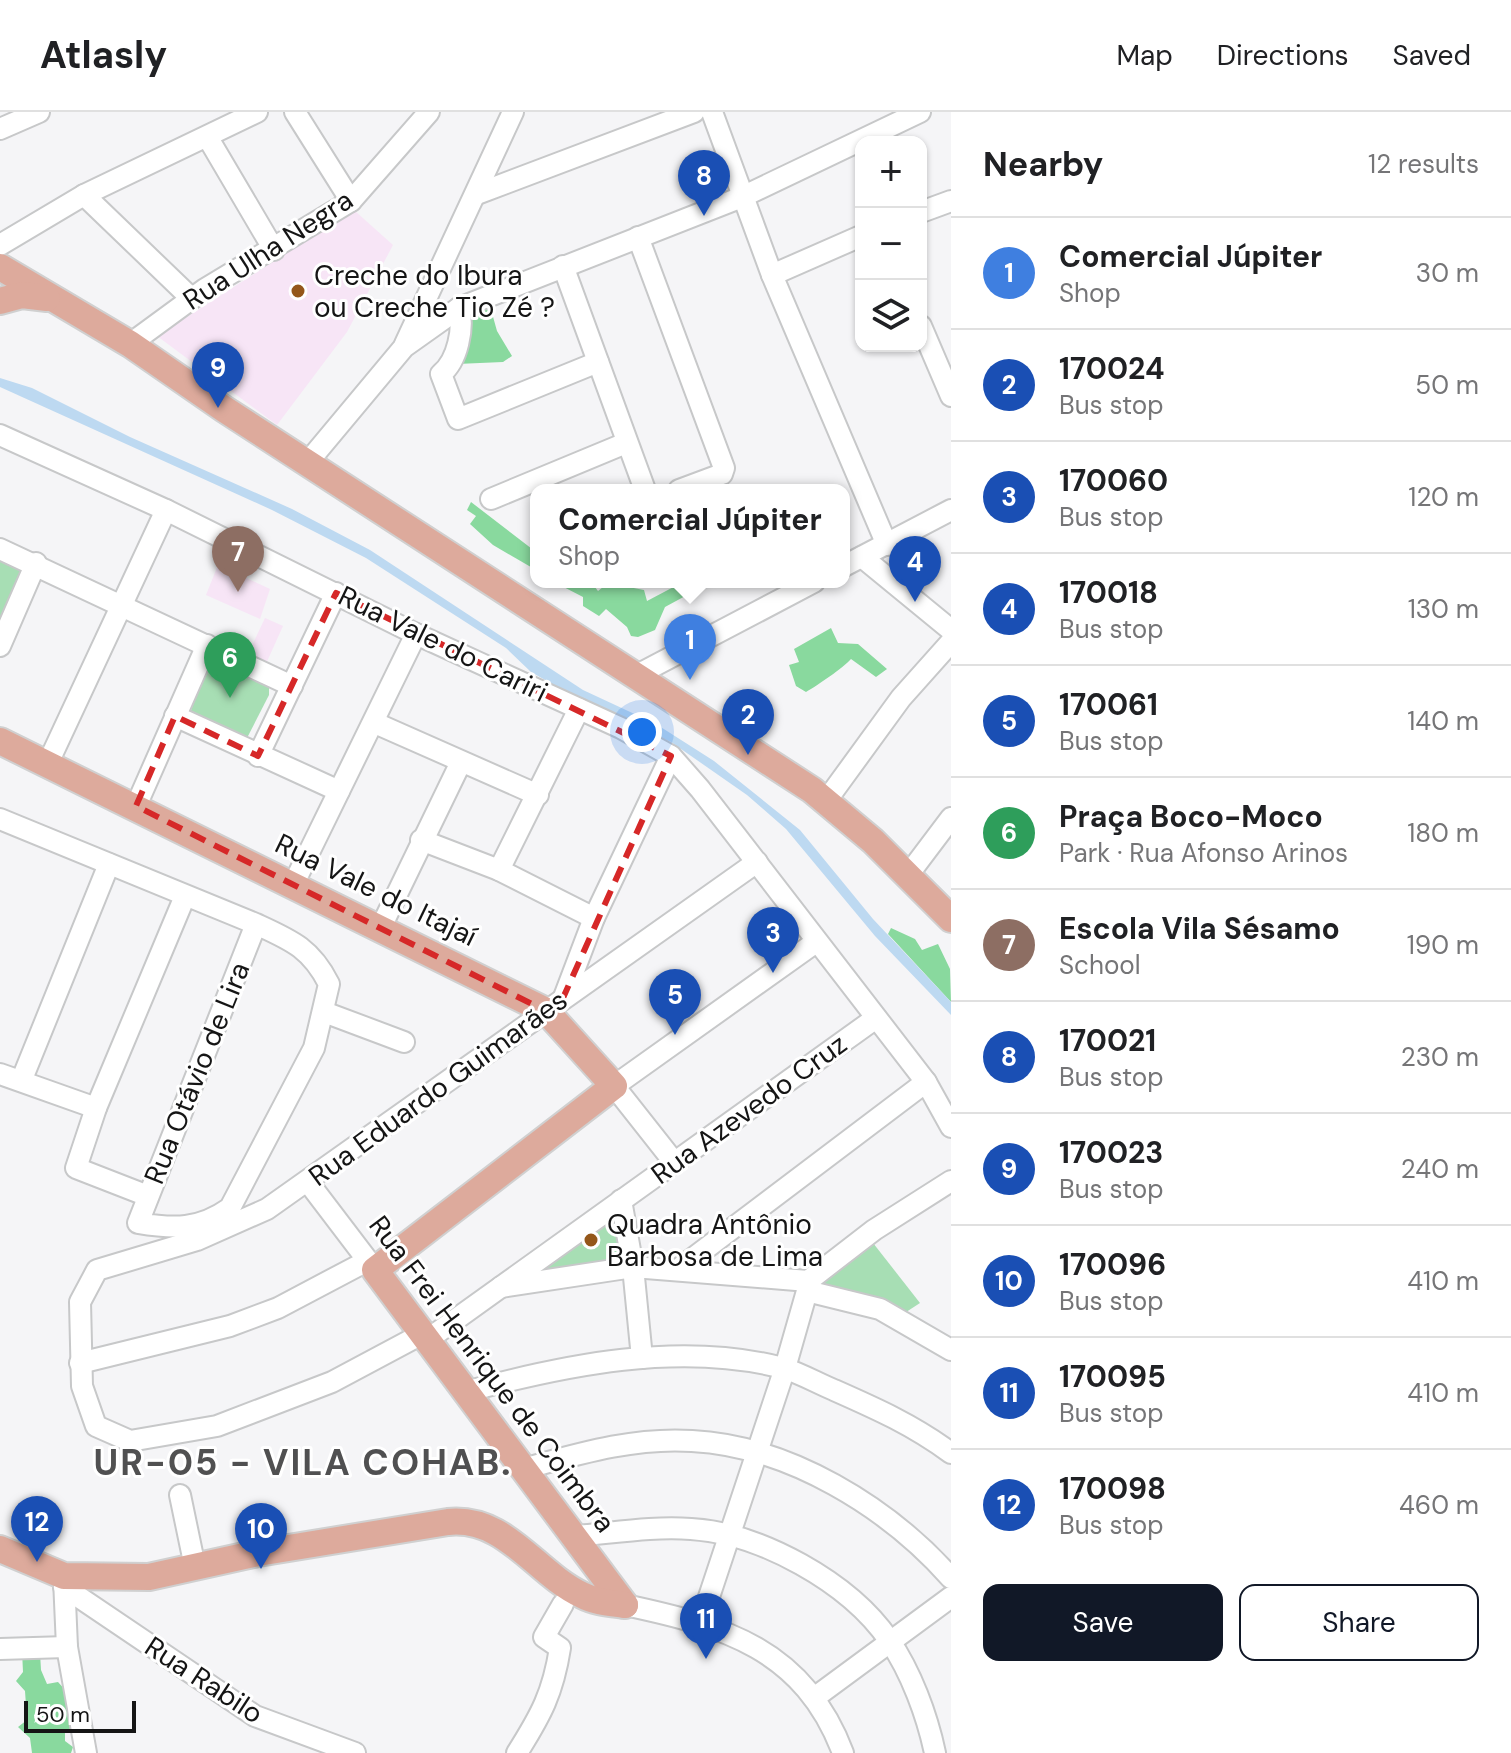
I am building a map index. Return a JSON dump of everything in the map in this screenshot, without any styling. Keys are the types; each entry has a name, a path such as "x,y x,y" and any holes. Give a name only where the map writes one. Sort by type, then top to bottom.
{"main road":[{"path":"1,264 130,344 826,801 908,875 951,919"},
{"path":"0,301 22,295 57,300"},
{"name":"Rua Vale do Itajaí","path":"0,741 381,927 555,1004 614,1086"},
{"path":"371,1266 614,1086"},
{"name":"Rua Frei Henrique de Coimbra","path":"371,1266 625,1605"},
{"path":"0,1549 64,1581 149,1577 448,1522 471,1522 509,1539 582,1596 625,1605"}],"street":[{"path":"0,129 39,112"},
{"path":"1,264 84,195 257,112"},
{"path":"295,112 351,201"},
{"name":"Rua Ulha Negra","path":"130,344 191,298 351,201 429,112"},
{"path":"308,462 404,347 513,112"},
{"path":"477,194 694,112"},
{"path":"712,112 772,275 887,545"},
{"path":"404,347 459,308 742,197 920,112"},
{"path":"208,138 274,250"},
{"path":"84,195 191,298"},
{"path":"927,210 951,201"},
{"path":"638,237 724,468 722,474 695,484"},
{"path":"772,275 855,239"},
{"path":"563,266 643,484"},
{"path":"459,308 461,335 447,368 441,374 458,419 598,362"},
{"path":"927,340 951,396"},
{"name":"Rua Vale do Cariri","path":"1,438 166,510 671,756 757,862 926,1082 943,1106 951,1127"},
{"path":"491,499 626,443"},
{"path":"48,763 166,510"},
{"path":"951,510 853,562 951,630"},
{"path":"0,549 36,563 292,686"},
{"path":"2,637 36,563"},
{"path":"637,675 803,588"},
{"path":"258,756 336,593"},
{"path":"293,885 416,634"},
{"path":"826,801 901,698 951,642"},
{"path":"136,806 207,645"},
{"path":"499,870 579,709"},
{"path":"175,716 339,791"},
{"path":"375,723 538,795"},
{"path":"555,1004 671,756"},
{"path":"381,927 461,762"},
{"path":"908,875 951,818"},
{"path":"0,819 256,924 308,951 329,984 325,1007 404,1042"},
{"path":"421,840 499,870 594,918"},
{"name":"Rua Eduardo Guimarães","path":"80,1363 80,1302 97,1270 229,1228 308,1182 757,862"},
{"path":"22,1079 109,864"},
{"path":"148,1196 76,1168 96,1108 185,896"},
{"name":"Rua Otávio de Lira","path":"256,924 138,1223 172,1228 196,1226 230,1208 314,1048 325,1007"},
{"path":"614,1086 816,942"},
{"name":"Rua Azevedo Cruz","path":"80,1363 88,1412 96,1426 130,1441 217,1426 332,1382 425,1337 876,1018"},
{"path":"0,1074 22,1079 96,1108"},
{"path":"680,1268 926,1082"},
{"name":"Rua Vale do Itajaí","path":"614,1086 674,1162"},
{"path":"701,1621 785,1368 807,1286 874,1230 951,1181"},
{"name":"Rua Frei Henrique de Coimbra","path":"308,1182 371,1266"},
{"path":"621,1200 633,1267 642,1358"},
{"path":"80,1363 230,1326 371,1266"},
{"path":"497,1287 633,1267 680,1268 807,1286 880,1309 951,1350"},
{"path":"465,1392 516,1378 642,1358 709,1357 785,1368 912,1425 951,1453"},
{"path":"523,1469 599,1448 691,1440 757,1454 796,1468 872,1507 914,1540 951,1578"},
{"path":"180,1495 195,1567"},
{"path":"575,1536 691,1529 732,1535 787,1555 841,1592 889,1640 917,1696 935,1753"},
{"path":"64,1581 67,1647 86,1753"},
{"name":"Rua Rabilo","path":"64,1581 255,1716 355,1753"},
{"path":"814,1698 951,1597"},
{"path":"517,1753 542,1715 555,1683 560,1648 544,1637 563,1604"},
{"path":"625,1605 701,1621 749,1642 782,1664 814,1698 843,1753"},
{"path":"0,1649 67,1647"}],"highlighted area":[{"path":"336,593 671,756 563,998 546,1011 136,806 175,716 258,756"}],"shaded area":[{"name":"Creche do Ibura ou Creche Tio Zé ?","path":"345,202 393,245 347,332 277,425 157,336 293,249 290,241"},
{"path":"218,565 270,589 260,619 206,595"},
{"path":"265,618 283,626 265,666 246,658"}],"green space":[{"path":"490,306 497,331 512,356 503,362 457,364 464,310"},
{"path":"471,502 530,547 530,567 493,545 470,524 476,516 467,510"},
{"path":"0,558 23,569 0,625"},
{"path":"566,588 596,588 598,591 602,588 634,588 644,590 647,601 672,588 700,588 665,607 655,630 638,637 631,636 627,627 606,609 599,616 583,606 583,597"},
{"path":"831,628 838,643 858,644 887,669 876,677 851,659 806,692 796,686 789,665 799,662 794,649"},
{"path":"215,664 269,687 269,695 247,738 190,713 205,672"},
{"path":"891,928 915,939 922,950 938,944 950,969 951,1002 888,934"},
{"path":"621,1200 633,1267 497,1287"},
{"path":"866,1234 920,1303 900,1316 815,1289"},
{"path":"22,1651 40,1653 41,1670 47,1684 58,1682 67,1692 68,1713 75,1728 65,1733 65,1741 73,1747 71,1753 32,1753 30,1738 18,1727 27,1720 25,1691 16,1681 23,1672"}],"water":[{"path":"0,378 32,388 130,437 292,509 370,550 583,690 656,724 714,761 800,830 873,919 951,1002 951,1015 875,936 786,829 747,795 671,742 586,703 531,672 506,648 366,558 272,510 0,387"}],"place":[{"name":"170021","path":"704,216"},
{"name":"Creche do Ibura ou Creche Tio Zé ?","path":"298,291"},
{"name":"170023","path":"218,408"},
{"name":"Escola Vila Sésamo","path":"238,592"},
{"name":"170018","path":"915,602"},
{"name":"Comercial Júpiter","path":"690,680"},
{"name":"Praça Boco-Moco","path":"230,698"},
{"name":"170024","path":"748,755"},
{"name":"170060","path":"773,973"},
{"name":"170061","path":"675,1035"},
{"name":"Quadra Antônio Barbosa de Lima","path":"591,1240"},
{"name":"170098","path":"37,1562"},
{"name":"170096","path":"261,1569"},
{"name":"170095","path":"706,1659"}],"district":[{"name":"UR-05 - VILA COHAB.","path":"303,1462"}]}
